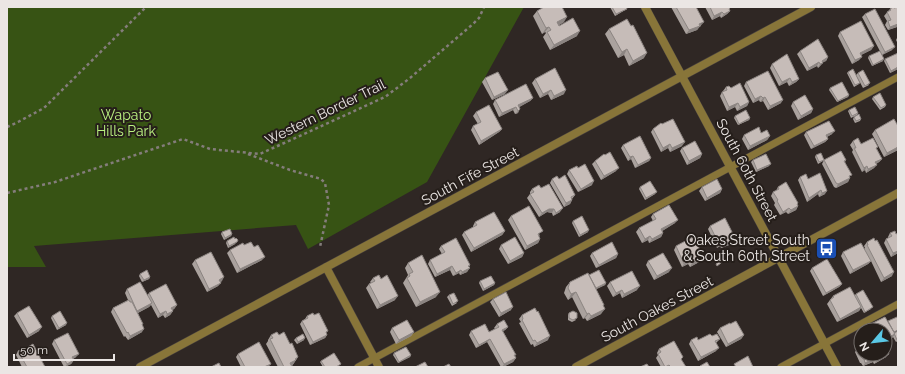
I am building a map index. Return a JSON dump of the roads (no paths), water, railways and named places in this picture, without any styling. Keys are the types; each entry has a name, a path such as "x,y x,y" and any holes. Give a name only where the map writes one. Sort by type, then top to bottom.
{"street":[{"name":"South 60th Street","path":"645,7 837,367"},
{"name":"South Fife Street","path":"140,367 811,7"},
{"name":"South Oakes Street","path":"576,367 898,194"},
{"path":"326,267 380,367"}],"lane":[{"path":"358,367 898,77"},
{"path":"781,367 898,304"}],"place":[{"name":"Oakes Street South & South 60th Street","path":"826,248"}],"park label":[{"name":"Wapato Hills Park","path":"126,124"}]}
